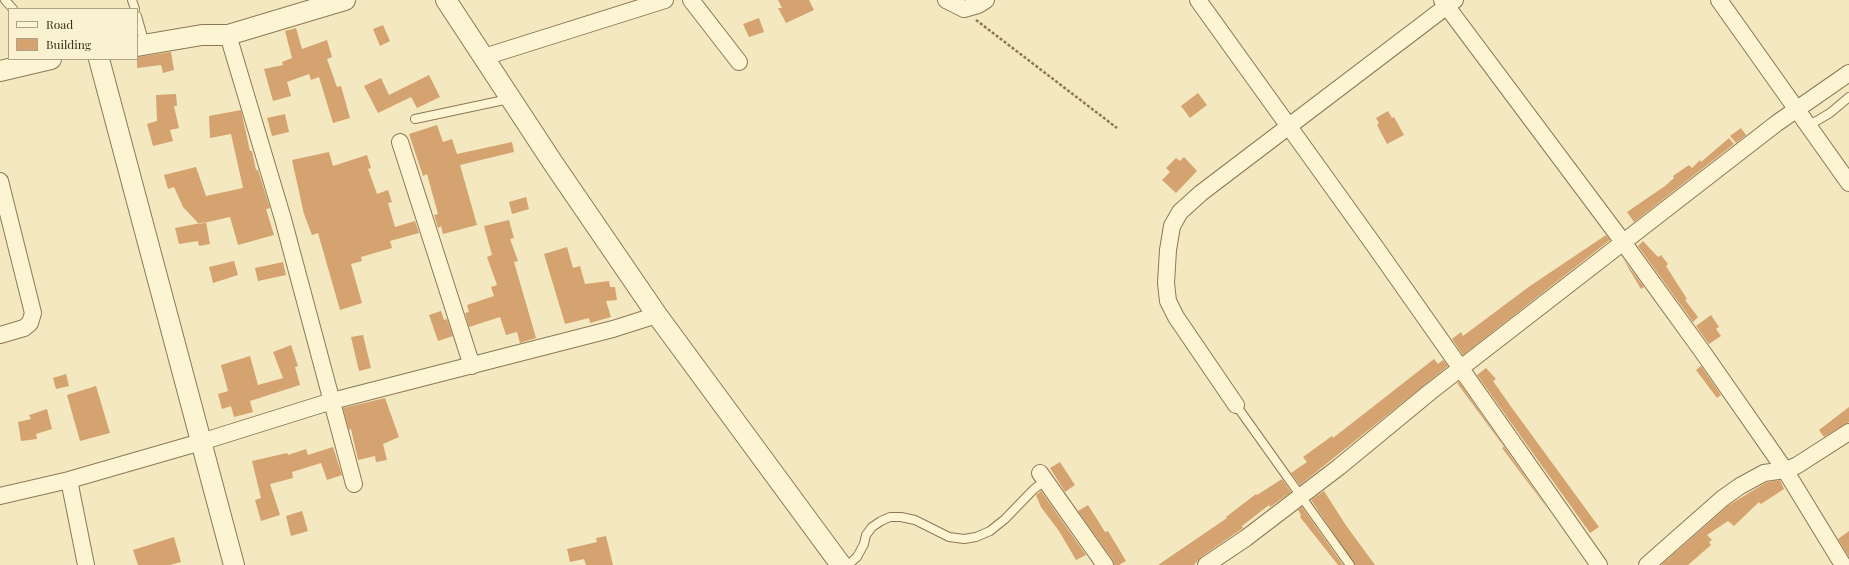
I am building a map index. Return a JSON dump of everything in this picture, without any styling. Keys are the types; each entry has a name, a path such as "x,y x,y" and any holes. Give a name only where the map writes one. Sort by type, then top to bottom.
{"street":[{"path":"141,45 202,35 228,35 345,0"},
{"path":"446,0 510,98 657,315 841,565"},
{"path":"484,57 665,0"},
{"path":"691,0 739,62"},
{"path":"946,0 964,9 978,5 986,0"},
{"path":"1198,0 1598,565"},
{"path":"1719,0 1849,184"},
{"path":"1236,405 1176,317 1168,301 1166,283 1172,226 1180,212 1201,193 1289,128 1448,2 1623,242 1785,470 1843,565"},
{"path":"228,35 283,219 354,484"},
{"path":"0,71 48,60"},
{"path":"99,60 234,565"},
{"path":"1206,565 1246,538 1301,496 1460,368 1623,242 1797,110 1849,73"},
{"path":"400,142 472,366"},
{"path":"0,181 33,313 30,323 24,328 0,335"},
{"path":"0,496 69,480 201,442 332,400 613,330 657,315"},
{"path":"1648,565 1712,507 1740,486 1764,473 1785,470 1813,456 1849,432"},
{"path":"1043,476 1105,565"},
{"path":"69,480 86,565"}],"lane":[{"path":"5,0 12,8"},
{"path":"138,23 141,45"},
{"path":"1808,126 1830,112 1849,97"},
{"path":"415,119 510,98"},
{"path":"1236,405 1350,565"},
{"path":"848,565 857,557 872,527 880,521 890,518 901,516 915,520 949,537 964,539 976,537 995,527 1034,489 1043,476"}],"path":[{"path":"964,9 979,23 1117,128"}],"building":[{"path":"778,0 809,0 814,10 786,23 778,8 782,8"},
{"path":"759,18 764,32 749,37 743,24"},
{"path":"383,25 390,41 380,46 373,29"},
{"path":"296,28 302,49 327,40 332,57 327,59 337,87 341,86 350,118 333,123 319,77 311,80 309,74 287,82 291,96 273,101 264,69 283,65 282,62 292,58 285,31"},
{"path":"171,52 174,70 163,73 161,65 137,68 138,57"},
{"path":"429,75 440,97 417,108 411,97 378,113 364,86 381,78 389,95"},
{"path":"1198,93 1207,105 1190,118 1181,106"},
{"path":"176,94 177,106 174,106 179,128 170,130 173,141 153,146 147,124 157,121 156,95"},
{"path":"241,110 250,151 252,151 256,170 258,170 270,208 266,209 274,235 238,245 230,217 199,224 183,207 174,187 168,189 164,175 196,167 206,196 243,188 231,134 210,138 209,116"},
{"path":"1388,111 1392,118 1394,117 1404,135 1387,144 1377,125 1379,123 1376,118"},
{"path":"285,114 289,132 272,136 267,118"},
{"path":"437,125 443,142 452,139 457,154 512,142 514,152 460,165 477,225 443,234 441,226 438,228 434,215 438,214 427,174 423,176 409,134"},
{"path":"1741,128 1746,135 1736,143 1730,136"},
{"path":"1729,138 1734,144 1634,222 1627,212 1665,186 1674,178 1673,176 1689,165 1692,168 1700,160 1701,162"},
{"path":"329,152 333,166 367,155 371,168 368,169 377,194 388,190 392,202 388,203 395,227 415,221 419,233 390,241 392,248 361,257 362,261 351,264 362,303 340,310 318,233 312,235 304,214 292,160"},
{"path":"1184,157 1197,171 1176,193 1162,180 1170,172 1166,168 1176,158 1180,161"},
{"path":"526,197 529,209 512,214 509,202"},
{"path":"509,220 514,238 510,239 518,261 514,262 536,338 520,343 517,332 506,335 500,317 469,327 465,313 469,312 467,305 494,296 491,287 497,285 487,257 492,255 484,226"},
{"path":"206,222 210,244 199,246 198,241 179,244 175,228"},
{"path":"1606,235 1610,240 1463,355 1452,339 1461,332 1463,336 1530,286"},
{"path":"1643,241 1658,257 1661,255 1668,264 1666,266 1687,299 1685,300 1698,317 1693,322 1638,246"},
{"path":"567,247 573,268 580,266 585,284 609,281 610,287 615,287 617,300 606,301 611,317 590,323 589,318 565,324 544,254"},
{"path":"1623,259 1644,287 1641,289"},
{"path":"234,261 238,275 213,283 209,267"},
{"path":"283,262 286,275 258,281 255,268"},
{"path":"441,311 444,320 447,319 453,336 438,341 429,315"},
{"path":"1711,315 1719,327 1716,329 1721,336 1709,344 1696,326"},
{"path":"363,335 371,368 359,371 351,337"},
{"path":"291,345 298,366 295,367 300,385 250,401 253,412 234,417 231,406 222,409 218,394 228,391 221,365 250,356 258,385 283,378 273,352"},
{"path":"1434,359 1438,364 1443,360 1448,366 1300,485 1291,473 1307,462 1303,457 1332,436 1333,438"},
{"path":"1701,366 1721,395 1717,398 1696,370"},
{"path":"1486,368 1496,379 1493,381 1512,408 1599,527 1590,533 1477,375"},
{"path":"66,374 69,386 56,389 53,378"},
{"path":"1459,382 1550,512 1502,448 1504,447 1457,383"},
{"path":"96,386 110,433 80,441 67,395"},
{"path":"385,398 399,437 383,444 387,460 376,462 375,456 358,460 351,429 349,430 343,408"},
{"path":"1849,407 1849,422 1824,437 1819,430"},
{"path":"47,409 52,429 36,434 37,439 21,441 18,422 31,419 29,415"},
{"path":"333,447 342,475 327,480 321,463 292,472 293,478 270,484 280,515 261,521 255,500 261,498 252,461 287,453 288,455 306,449 308,455"},
{"path":"1060,462 1075,485 1065,492 1050,468"},
{"path":"1282,479 1291,492 1270,507 1269,505 1242,526 1243,528 1201,557 1194,565 1158,565 1227,518 1226,517 1256,494 1257,495"},
{"path":"1780,480 1784,489 1761,504 1759,502 1734,526 1728,521 1707,535 1712,540 1709,542 1711,545 1688,565 1661,565 1729,505 1767,482"},
{"path":"1041,491 1086,555 1076,560 1059,531 1041,507 1036,495"},
{"path":"1324,491 1345,524 1375,565 1355,565 1311,500"},
{"path":"1088,505 1105,532 1108,531 1126,561 1119,565 1114,565 1113,560 1078,511"},
{"path":"1302,507 1343,565 1338,565 1300,517 1301,515 1298,510"},
{"path":"302,511 308,531 291,536 286,516"},
{"path":"1849,531 1849,557 1838,539"},
{"path":"606,536 613,565 586,565 584,559 570,562 567,549 597,542 596,538"},
{"path":"174,537 181,562 170,565 138,565 133,550"}]}
